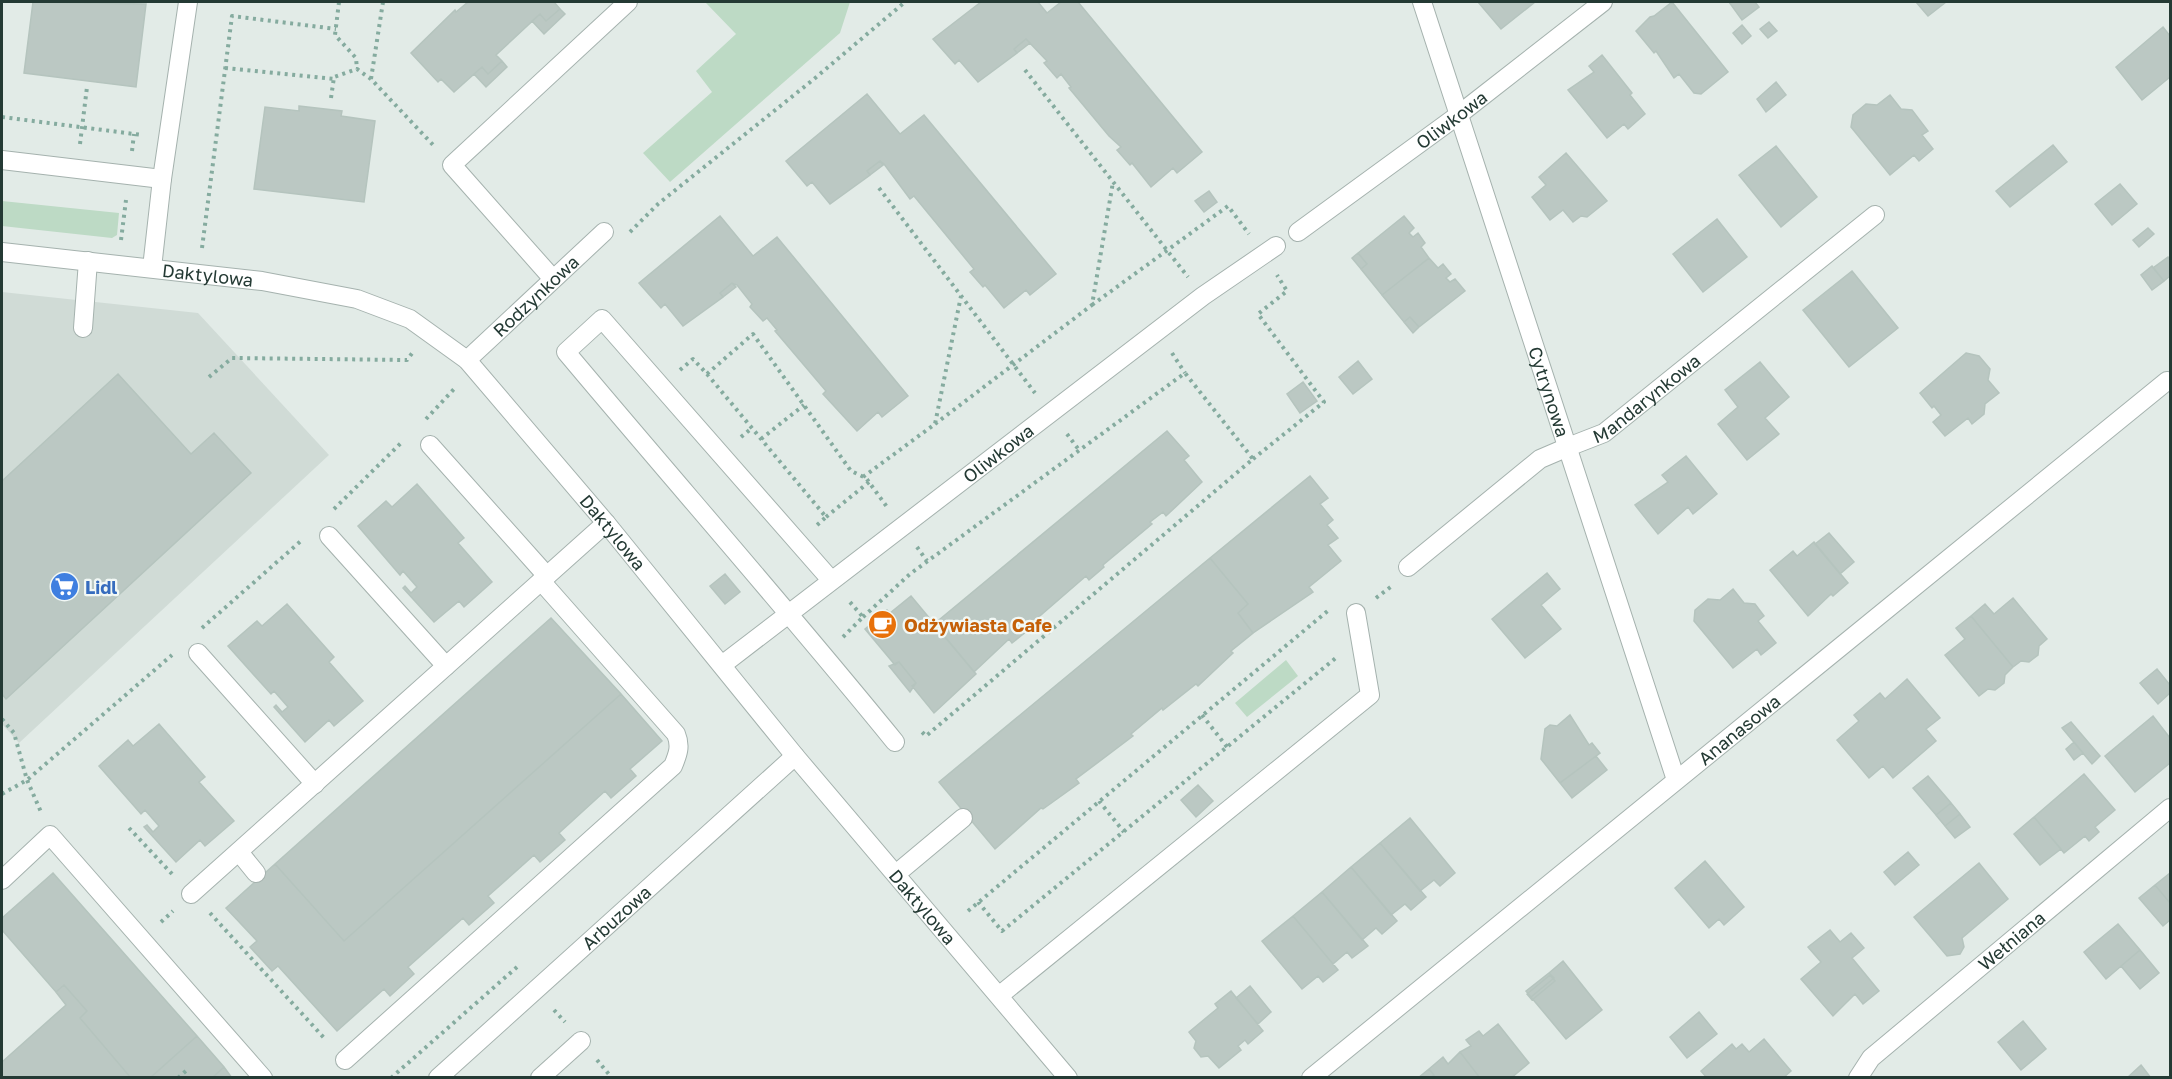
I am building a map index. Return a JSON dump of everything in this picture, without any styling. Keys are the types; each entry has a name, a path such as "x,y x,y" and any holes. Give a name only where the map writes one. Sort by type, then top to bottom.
{"street":[{"path":"152,268 162,179 188,2"},
{"path":"553,279 452,165 628,2"},
{"name":"Cytrynowa","path":"1422,2 1457,116 1676,780"},
{"name":"Oliwkowa","path":"1298,232 1457,116 1603,2"},
{"path":"2,160 162,179"},
{"name":"Mandarynkowa","path":"1408,567 1540,459 1604,433 1875,215"},
{"name":"Rodzynkowa","path":"467,360 604,232"},
{"name":"Oliwkowa","path":"722,665 1203,296 1270,250"},
{"name":"Daktylowa","path":"2,252 262,281 357,299 410,319 467,360 606,523 795,756 1068,1077"},
{"path":"83,328 88,261"},
{"path":"831,580 602,319 566,352 697,508 789,612 894,742"},
{"name":"Ananasowa","path":"1311,1077 2167,381"},
{"path":"345,1060 673,766 680,743 676,734 430,445"},
{"path":"191,894 606,523"},
{"path":"329,536 446,666"},
{"path":"1000,995 1370,695 1356,613"},
{"path":"196,644 315,784"},
{"name":"Arbuzowa","path":"438,1077 795,756"},
{"name":"Wełniana","path":"1858,1077 1871,1058 2170,808"},
{"path":"896,874 963,818"},
{"path":"2,880 50,835 263,1077"},
{"path":"239,852 256,873"},
{"path":"540,1077 581,1041"}],"path":[{"path":"339,2 335,35 356,58 357,69 371,79 452,165"},
{"path":"371,79 383,2"},
{"path":"604,232 616,246 658,204 814,79 905,2"},
{"path":"199,274 232,16 336,29"},
{"path":"225,68 334,78 357,69"},
{"path":"1025,70 1203,296"},
{"path":"331,98 334,78"},
{"path":"77,169 87,87"},
{"path":"2,117 152,136"},
{"path":"1092,305 1113,182"},
{"path":"879,188 1079,450"},
{"path":"117,264 127,189"},
{"path":"863,477 1228,206 1270,250 1287,291 1258,314 1324,402 1253,459 926,736 918,727"},
{"path":"935,424 961,295"},
{"path":"707,374 753,334 851,471 869,482 927,561"},
{"path":"209,377 232,358 407,360 416,348"},
{"path":"662,386 693,359 826,517"},
{"path":"421,423 454,391 467,360"},
{"path":"850,646 842,638 927,561 1185,373 1253,459"},
{"path":"761,439 804,405"},
{"path":"332,512 405,439"},
{"path":"798,541 869,482"},
{"path":"196,644 307,536"},
{"path":"831,580 863,617"},
{"path":"968,911 1347,595 1356,613"},
{"path":"978,902 1002,931 1344,651 1362,646"},
{"path":"2,794 27,780 176,650"},
{"path":"1202,715 1227,747"},
{"path":"2,719 14,733 27,780 50,835"},
{"path":"1099,801 1124,832"},
{"path":"129,828 345,1060"},
{"path":"142,939 191,894"},
{"path":"178,1077 188,1069"}],"shaded area":[{"path":"2,292 198,313 329,455 19,743 2,724"}],"green space":[{"path":"705,2 850,2 840,33 670,182 643,153 712,92 696,71 736,34"},
{"path":"2,201 119,213 117,235 112,238 2,226"},
{"path":"1286,660 1298,676 1247,717 1235,703"}],"building":[{"path":"33,2 146,4 136,87 24,73"},
{"path":"468,2 554,2 560,9 546,21 540,14 496,55 502,61 488,74 482,67 454,92 441,79 438,82 411,53 455,10 456,12"},
{"path":"981,2 1038,2 1047,13 1061,2 1078,2 1202,152 1177,173 1173,168 1151,187 1132,163 1130,165 1117,150 1121,147 1069,88 1071,87 1061,74 1057,78 1044,63 1047,61 1026,39 1014,49 1017,53 978,82 959,60 955,64 933,39"},
{"path":"1478,2 1535,2 1501,29"},
{"path":"1672,2 1728,72 1701,94 1694,93 1679,74 1674,78 1656,51 1654,53 1636,31 1650,17"},
{"path":"1729,2 1755,2 1759,7 1742,20"},
{"path":"1916,2 1946,2 1928,16"},
{"path":"560,9 565,14 544,34 532,21 540,14 546,21"},
{"path":"1769,22 1777,31 1768,38 1760,29"},
{"path":"1742,25 1751,36 1742,44 1733,33"},
{"path":"2163,27 2170,36 2170,77 2142,100 2116,67"},
{"path":"1026,39 1030,43 1017,53 1014,49"},
{"path":"1602,55 1632,93 1630,95 1645,114 1628,129 1624,124 1607,138 1568,90 1594,72 1589,66"},
{"path":"502,61 507,67 486,87 474,74 482,67 488,74"},
{"path":"1776,82 1786,95 1766,112 1757,99"},
{"path":"867,94 900,134 924,115 1056,274 1030,295 1026,290 1004,308 985,285 983,287 970,272 974,269 914,196 910,199 880,161 867,171 870,175 830,204 812,182 807,186 786,161"},
{"path":"1890,95 1901,109 1912,110 1928,131 1922,135 1933,149 1919,161 1914,155 1890,175 1851,127 1853,115 1866,104 1877,105"},
{"path":"299,106 342,111 341,116 375,121 364,202 254,189 265,107 299,111"},
{"path":"2053,145 2067,162 2010,207 1996,191"},
{"path":"1776,146 1817,197 1781,227 1739,175"},
{"path":"1566,153 1607,201 1587,217 1581,216 1573,222 1563,210 1550,220 1532,197 1546,185 1539,177"},
{"path":"880,161 883,165 870,175 867,171"},
{"path":"2120,184 2137,204 2112,225 2095,204"},
{"path":"1209,191 1217,202 1204,212 1195,201"},
{"path":"720,216 753,256 777,237 908,396 882,417 878,412 857,431 823,394 826,391 775,331 777,330 767,318 763,321 750,307 752,304 737,285 732,283 720,293 723,297 683,326 665,304 661,308 639,283"},
{"path":"1404,216 1414,228 1409,233 1413,237 1418,233 1425,243 1421,247 1429,258 1382,295 1361,269 1367,264 1358,253"},
{"path":"1717,219 1747,257 1703,292 1673,254"},
{"path":"2148,228 2154,234 2139,247 2133,240"},
{"path":"1358,253 1367,264 1361,269 1352,258"},
{"path":"2168,257 2170,276 2164,281 2153,268"},
{"path":"1429,258 1438,268 1443,264 1451,274 1446,278 1450,282 1455,279 1465,291 1419,327 1410,317 1404,322 1382,295"},
{"path":"2152,266 2164,281 2152,290 2141,275"},
{"path":"1852,271 1898,328 1849,367 1803,310"},
{"path":"732,283 736,287 723,297 720,293"},
{"path":"1410,317 1419,327 1413,333 1404,322"},
{"path":"1966,353 1979,356 1990,369 1988,380 1999,393 1985,404 1984,414 1972,424 1968,418 1945,436 1933,422 1941,415 1920,393"},
{"path":"1358,361 1372,379 1353,394 1339,377"},
{"path":"1760,362 1789,397 1765,418 1779,434 1747,460 1718,424 1738,407 1725,390"},
{"name":"Lidl","path":"118,374 191,454 214,433 251,473 6,699 2,694 2,481"},
{"path":"1303,382 1317,401 1300,413 1287,394"},
{"path":"1167,431 1189,456 1184,460 1202,482 1166,516 1163,512 1150,522 1152,524 1103,565 1104,567 1089,580 1086,576 1026,628 1027,631 1012,643 1009,639 974,672 934,624"},
{"path":"1686,456 1717,494 1693,514 1688,507 1658,534 1635,505 1668,482 1662,475"},
{"path":"1310,476 1328,498 1320,504 1333,520 1327,525 1338,538 1328,545 1341,561 1309,587 1313,592 1253,633 1238,613 1248,604 1210,558"},
{"path":"417,484 464,538 458,543 492,582 464,607 459,601 434,622 403,588 405,586 411,593 417,587 403,571 400,575 358,526 386,501 392,507"},
{"path":"1829,533 1854,562 1840,574 1815,544"},
{"path":"1814,542 1848,583 1833,596 1831,594 1808,616 1770,570 1793,551 1797,556"},
{"path":"1210,558 1248,604 1238,613 1253,633 1231,651 1233,653 1198,686 1196,684 1163,710 1162,708 1131,734 1133,736 1076,779 1079,783 1043,809 1041,808 995,849 939,782"},
{"path":"1547,573 1560,589 1541,605 1561,629 1525,658 1492,619"},
{"path":"725,574 740,592 725,604 710,586"},
{"path":"1733,589 1744,603 1755,604 1764,616 1758,621 1776,643 1761,655 1757,649 1733,668 1694,621 1695,610 1708,599 1720,600"},
{"path":"911,596 976,674 934,713 912,686 916,683 899,662 895,665 865,629 887,610 890,613"},
{"path":"2013,598 2047,639 2039,646 2038,655 2029,662 2021,661 2013,667 1971,616 1985,604 1994,614"},
{"path":"287,604 334,657 329,662 363,701 334,726 329,720 305,742 274,707 276,705 282,712 288,707 274,691 271,694 228,646 257,621 262,626"},
{"path":"1971,616 2013,667 2005,675 2004,683 1995,690 1988,689 1979,696 1945,655 1965,639 1956,628"},
{"path":"551,618 621,694 344,941 275,864"},
{"path":"899,662 916,683 910,692 889,666"},
{"path":"2157,669 2170,685 2170,693 2158,704 2140,683"},
{"path":"1907,679 1940,718 1926,729 1936,741 1893,778 1883,766 1869,778 1837,740 1859,721 1854,715 1880,693 1885,699"},
{"path":"621,694 662,741 630,769 636,776 611,798 605,791 559,833 565,840 540,862 534,855 488,896 494,903 469,925 463,918 408,967 414,974 390,996 384,989 337,1031 278,966 272,971 250,947 257,941 226,908 275,864 344,941"},
{"path":"1570,715 1589,745 1592,743 1600,753 1560,783 1541,759 1545,729 1550,725 1557,726"},
{"path":"2153,716 2170,738 2170,763 2135,792 2105,756"},
{"path":"2071,722 2100,756 2092,764 2062,728"},
{"path":"159,724 205,777 199,782 234,821 205,846 200,840 176,862 144,827 147,825 153,832 159,826 145,810 141,814 99,766 128,740 133,746"},
{"path":"2074,742 2083,753 2074,760 2066,749"},
{"path":"1596,756 1607,770 1572,798 1560,783"},
{"path":"2084,774 2115,810 2095,827 2099,832 2089,841 2085,836 2064,853 2034,817"},
{"path":"1928,776 1951,803 1936,815 1913,788"},
{"path":"1198,785 1213,801 1196,817 1181,800"},
{"path":"1951,803 1960,814 1945,826 1936,815"},
{"path":"1960,814 1970,827 1955,838 1945,826"},
{"path":"2034,817 2061,849 2040,865 2014,834"},
{"path":"1410,818 1455,873 1440,886 1434,880 1420,891 1380,843"},
{"path":"1380,843 1426,897 1411,910 1405,904 1391,915 1351,867"},
{"path":"1908,852 1919,865 1895,885 1884,872"},
{"path":"1705,861 1744,907 1724,925 1719,919 1709,928 1675,888"},
{"path":"1979,863 2008,899 1962,938 1964,947 1960,954 1947,956 1914,917"},
{"path":"1351,867 1397,921 1382,934 1376,928 1362,940 1322,892"},
{"path":"53,873 197,1036 150,1078 131,1078 80,1018 87,1011 64,985 56,992 2,930 2,918"},
{"path":"2170,873 2170,903 2155,885"},
{"path":"2155,885 2170,903 2170,920 2163,926 2139,898"},
{"path":"1322,892 1368,946 1352,958 1347,952 1333,964 1293,916"},
{"path":"1293,916 1338,970 1323,982 1318,976 1302,989 1262,941"},
{"path":"2118,924 2140,950 2106,979 2084,952"},
{"path":"1830,930 1840,942 1851,933 1864,948 1852,958 1879,991 1863,1004 1855,994 1833,1016 1801,979 1821,962 1808,947"},
{"path":"2140,950 2159,973 2140,989 2121,966"},
{"path":"1563,961 1602,1010 1566,1039 1531,997 1554,978 1549,973"},
{"path":"1549,973 1554,978 1531,997 1526,991"},
{"path":"1550,975 1555,981 1532,1000 1527,994"},
{"path":"64,985 87,1011 80,1018 131,1078 2,1078 2,1062 66,1005 56,992"},
{"path":"1250,986 1271,1012 1258,1024 1236,998"},
{"path":"1231,991 1263,1031 1248,1044 1245,1040 1238,1046 1241,1050 1219,1068 1208,1056 1201,1057 1194,1048 1196,1041 1189,1032 1218,1008 1215,1004"},
{"path":"1699,1012 1717,1034 1687,1058 1670,1037"},
{"path":"2023,1021 2046,1049 2021,1070 1998,1042"},
{"path":"1498,1024 1529,1063 1511,1078 1480,1078 1460,1052 1471,1046 1466,1040 1479,1031 1483,1036"},
{"path":"197,1036 224,1067 212,1078 150,1078"},
{"path":"1764,1039 1791,1071 1783,1078 1707,1078 1701,1071 1732,1044 1736,1049 1742,1044 1749,1052"},
{"path":"1460,1052 1480,1078 1430,1078 1434,1075 1429,1069 1443,1057 1448,1064"},
{"path":"2141,1065 2151,1078 2127,1078"},
{"path":"224,1067 232,1078 212,1078"},
{"path":"1429,1069 1434,1075 1430,1078 1418,1078"}],"place":[{"name":"Lidl","path":"64,587"},
{"name":"Odżywiasta Cafe","path":"883,625"}]}
